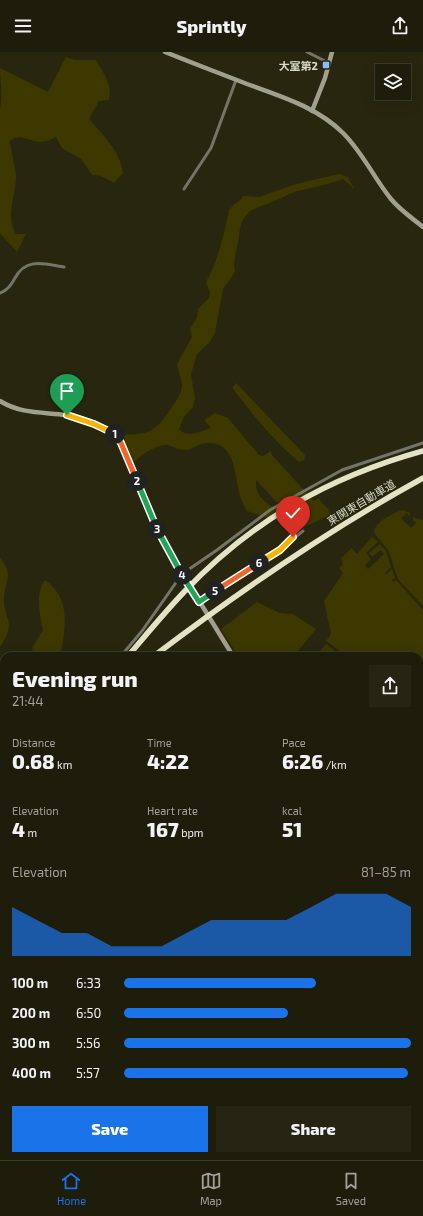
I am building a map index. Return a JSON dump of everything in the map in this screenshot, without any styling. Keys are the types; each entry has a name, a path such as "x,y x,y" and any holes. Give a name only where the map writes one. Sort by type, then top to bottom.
{"highway":[{"path":"132,652 184,592 210,566 264,522 311,493 337,481 390,461 423,451"},
{"name":"東関東自動車道","path":"159,652 220,607 309,545 423,478"}],"street":[{"path":"165,52 312,111 342,132 362,155 390,198 423,227"},
{"path":"307,52 329,63"},
{"path":"312,111 325,78 332,52"},
{"path":"184,190 211,148 236,80"},
{"path":"0,293 8,288 20,269 28,264 36,263 64,266"},
{"path":"0,401 11,407 26,412 77,417 104,428 117,436 159,535 182,575 231,652"},
{"path":"124,652 142,631 182,575 270,510 321,480 342,470 423,443"},
{"path":"199,602 244,572 267,559 302,531"}],"shaded area":[{"path":"66,57 75,60 96,60 107,79 110,89 109,100 99,101 89,119 106,138 115,151 119,158 123,173 114,183 101,176 92,175 81,159 62,148 56,137 43,142 36,142 21,137 14,138 10,141 16,176 11,220 16,234 26,234 17,252 0,233 0,68 48,92"},
{"path":"339,174 348,177 354,189 343,179 291,193 253,209 242,221 234,264 235,272 223,289 215,333 209,343 197,354 191,374 195,398 193,407 184,417 179,429 182,432 190,434 211,428 204,420 215,413 228,418 259,455 263,456 271,451 272,455 314,501 318,498 329,510 328,512 332,514 304,527 297,512 285,511 256,480 256,488 263,500 275,508 295,517 301,528 291,535 283,523 247,511 240,495 235,469 229,454 224,448 217,444 208,443 185,450 162,445 148,451 132,463 121,434 139,434 153,429 163,420 179,396 182,385 177,364 192,337 190,329 197,317 198,309 209,298 210,292 206,282 223,238 229,210 243,196 259,197 296,184"},
{"path":"236,383 305,455 304,460 299,462 264,427 233,389"},
{"path":"402,510 411,513 409,516 407,513 401,518 411,528 416,523 413,520 413,517 423,520 423,606 398,579 388,550 374,533 380,522"},
{"path":"372,537 378,542 366,553 371,559 365,566 368,569 384,554 381,550 372,557 369,553 380,544 386,551 391,567 385,573 386,574 392,569 395,578 392,580 393,582 396,580 423,610 423,652 341,652 326,641 331,634 324,601 343,573 339,568 343,565 341,558 352,548 357,554"},
{"path":"0,558 7,569 8,574 4,600 9,627 0,647"},
{"path":"44,581 46,581 60,596 63,605 65,625 61,652 33,652 32,648 43,630 39,599 41,587"},
{"path":"257,602 280,613 293,614 316,629 297,652 235,652 221,629"},
{"path":"326,644 337,652 319,652"}],"place":[{"name":"大室第2","path":"326,65"}],"route":[{"path":"67,415 82,419 109,430 117,436 159,535 199,602 244,572 267,559 280,550 293,537"}]}
